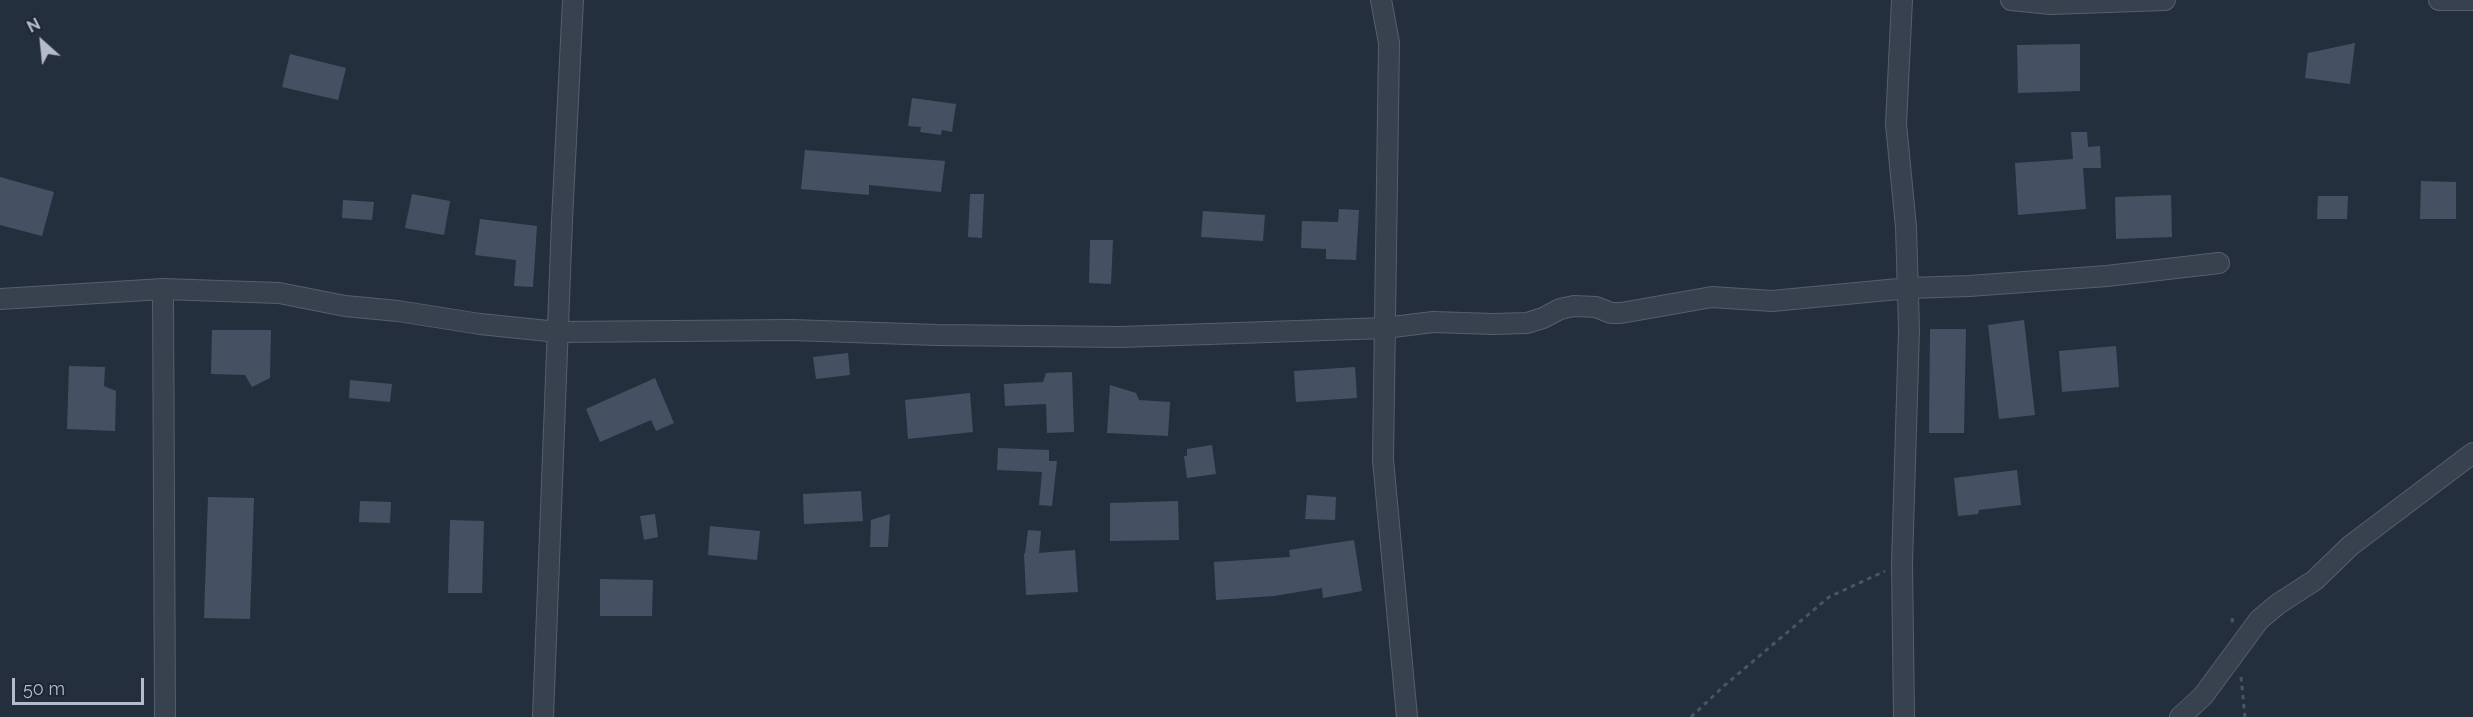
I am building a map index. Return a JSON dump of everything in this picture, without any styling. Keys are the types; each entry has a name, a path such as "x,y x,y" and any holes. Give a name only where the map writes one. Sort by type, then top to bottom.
{"street":[{"path":"543,717 573,0"},
{"path":"1381,0 1389,43 1383,460 1407,717"},
{"path":"1902,0 1896,124 1906,227 1909,288 1902,563 1904,717"},
{"path":"2011,0 2051,4 2165,0"},
{"path":"2439,0 2472,0"},
{"path":"0,299 163,289 279,293 345,306 558,332 792,330 937,335 1121,337 1385,328 1433,322 1493,324 1527,322 1574,306 1596,307 1611,313 1621,313 1712,297 1772,301 1909,288 2107,276 2219,263"},
{"path":"163,289 165,717"},
{"path":"2180,717 2203,696 2259,620 2271,609 2315,580 2350,546 2473,453"}],"path":[{"path":"1691,717 1725,685 1829,597 1902,563"},
{"path":"2238,650 2245,717"}],"building":[{"path":"2355,43 2350,84 2305,78 2308,53"},
{"path":"2080,44 2080,91 2018,93 2017,45"},
{"path":"290,54 346,68 338,100 282,87"},
{"path":"912,98 956,104 952,132 942,130 941,135 920,132 921,127 908,126"},
{"path":"2071,132 2087,132 2088,147 2100,146 2101,168 2083,168 2086,209 2018,215 2015,163 2073,159"},
{"path":"805,150 945,161 941,192 869,185 869,195 801,189"},
{"path":"0,177 54,192 42,236 0,225"},
{"path":"2421,181 2456,182 2456,219 2420,219"},
{"path":"412,194 450,201 444,235 405,228"},
{"path":"970,194 984,194 982,238 968,237"},
{"path":"2171,195 2172,237 2116,239 2115,197"},
{"path":"2318,196 2348,196 2347,219 2317,219"},
{"path":"343,200 374,202 372,220 342,218"},
{"path":"1339,209 1359,210 1356,260 1326,259 1326,249 1301,248 1302,221 1338,222"},
{"path":"1203,211 1265,215 1263,241 1201,237"},
{"path":"480,219 537,226 533,287 514,286 516,260 475,255"},
{"path":"1090,240 1113,240 1111,284 1089,283"},
{"path":"2024,320 2035,415 1999,419 1988,325"},
{"path":"1930,329 1966,329 1964,433 1929,433"},
{"path":"212,330 271,330 270,378 252,387 245,375 211,374"},
{"path":"2116,346 2119,387 2062,392 2059,351"},
{"path":"848,353 850,375 816,379 813,357"},
{"path":"69,366 105,367 104,386 116,391 115,431 67,429"},
{"path":"1355,367 1357,398 1296,402 1294,371"},
{"path":"1072,372 1074,432 1047,433 1046,404 1005,406 1004,384 1043,382 1046,373"},
{"path":"655,378 674,423 656,431 651,420 600,442 586,409"},
{"path":"350,380 392,384 390,402 349,398"},
{"path":"1110,385 1136,393 1139,400 1170,402 1168,436 1107,433"},
{"path":"970,393 973,432 908,439 905,400"},
{"path":"1212,445 1216,474 1187,478 1184,456 1187,456 1187,449"},
{"path":"998,448 1049,450 1049,461 1057,461 1052,506 1039,505 1042,472 997,470"},
{"path":"2017,470 2021,505 1979,510 1978,514 1958,516 1954,478"},
{"path":"861,491 863,521 804,524 803,494"},
{"path":"1307,495 1336,497 1335,520 1305,519"},
{"path":"208,497 254,498 250,619 204,618"},
{"path":"360,501 391,502 390,523 359,522"},
{"path":"1178,501 1179,540 1110,541 1110,503"},
{"path":"655,514 658,537 644,540 640,516"},
{"path":"890,514 888,547 870,547 871,520"},
{"path":"450,520 484,521 482,593 448,593"},
{"path":"710,526 760,531 757,560 708,555"},
{"path":"1028,530 1041,531 1039,553 1075,550 1078,592 1026,595 1024,554"},
{"path":"1354,540 1362,591 1323,598 1322,588 1274,596 1216,600 1214,562 1290,557 1289,550"},
{"path":"600,579 653,580 652,616 600,616"}]}
